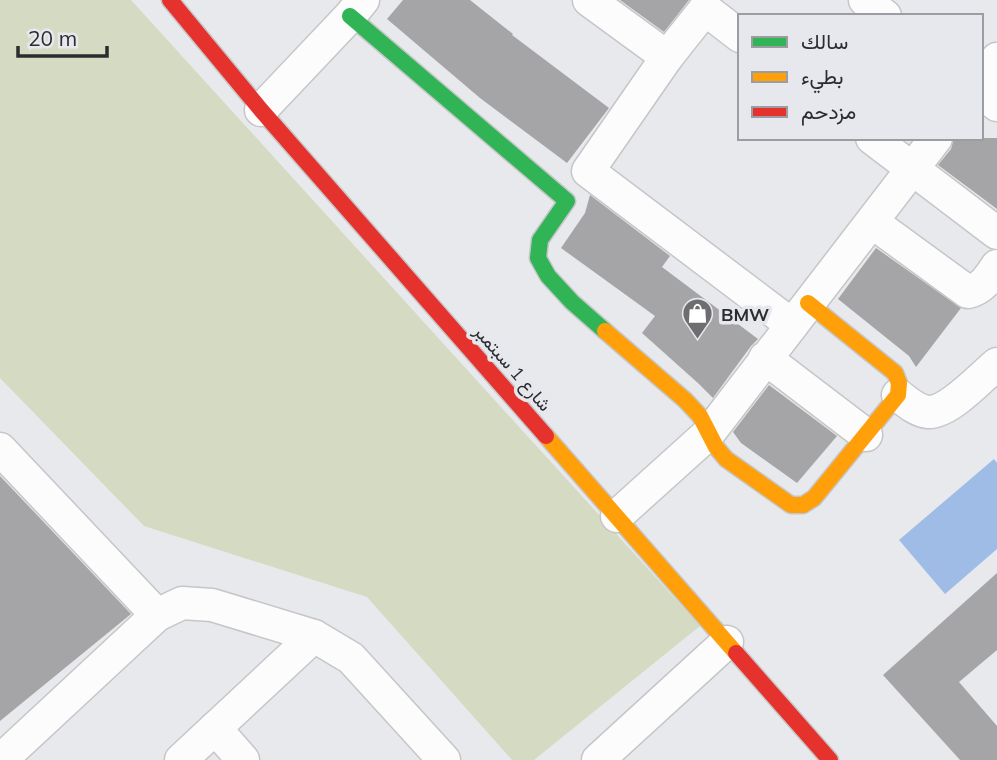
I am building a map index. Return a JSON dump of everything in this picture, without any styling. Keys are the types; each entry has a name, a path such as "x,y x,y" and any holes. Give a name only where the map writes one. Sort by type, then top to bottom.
{"main road":[{"name":"شارع 1 سبتمبر","path":"170,0 261,110 830,760"},
{"path":"356,8 567,201 540,240 538,257 548,276 572,302 685,400 700,416 716,447 726,459 791,505 803,505 814,498 898,395 899,383 895,373 800,314"}],"street":[{"path":"589,0 667,57"},
{"path":"865,0 882,14"},
{"path":"567,201 667,57 708,4 738,34"},
{"path":"261,110 356,8"},
{"path":"983,76 997,59"},
{"path":"875,140 997,233"},
{"path":"617,516 709,433 935,140"},
{"path":"588,171 800,314"},
{"path":"872,222 968,292 984,284 997,266"},
{"path":"765,358 866,435"},
{"path":"898,395 913,406 929,412 947,406 997,364"},
{"path":"0,449 157,615"},
{"path":"1,760 157,615 182,603 212,605 314,636 351,658 443,760"},
{"path":"181,760 314,636"},
{"path":"598,760 727,642"},
{"path":"215,729 243,760"}],"green space":[{"path":"0,0 131,0 700,626 534,760 512,760 367,597 144,526 0,378"}],"water":[{"path":"994,459 997,463 997,549 945,594 899,540"}],"building":[{"path":"403,0 470,0 609,108 567,163 480,98 387,19"},
{"path":"620,0 689,0 664,32"},
{"path":"997,138 997,209 938,165 951,149 953,140"},
{"path":"590,195 670,256 662,267 758,339 713,398 642,333 655,316 561,248 585,213"},
{"path":"876,248 961,308 916,367 909,356 838,299"},
{"path":"769,385 837,436 797,483 741,443 733,432"},
{"path":"0,476 131,614 0,721"},
{"path":"997,573 997,650 959,682 997,726 997,760 960,760 883,675"}],"traffic: fast":[{"path":"350,16 567,201 540,240 538,258 548,276 605,331"}],"traffic: slow":[{"path":"605,331 685,400 700,416 716,447 726,459 791,505 803,505 814,498 898,395 899,383 895,373 808,303"},
{"path":"546,436 736,653"}],"traffic: jam":[{"path":"170,0 261,110 546,436"},
{"path":"736,653 830,760"}],"place":[{"name":"BMW","path":"698,341"}]}
